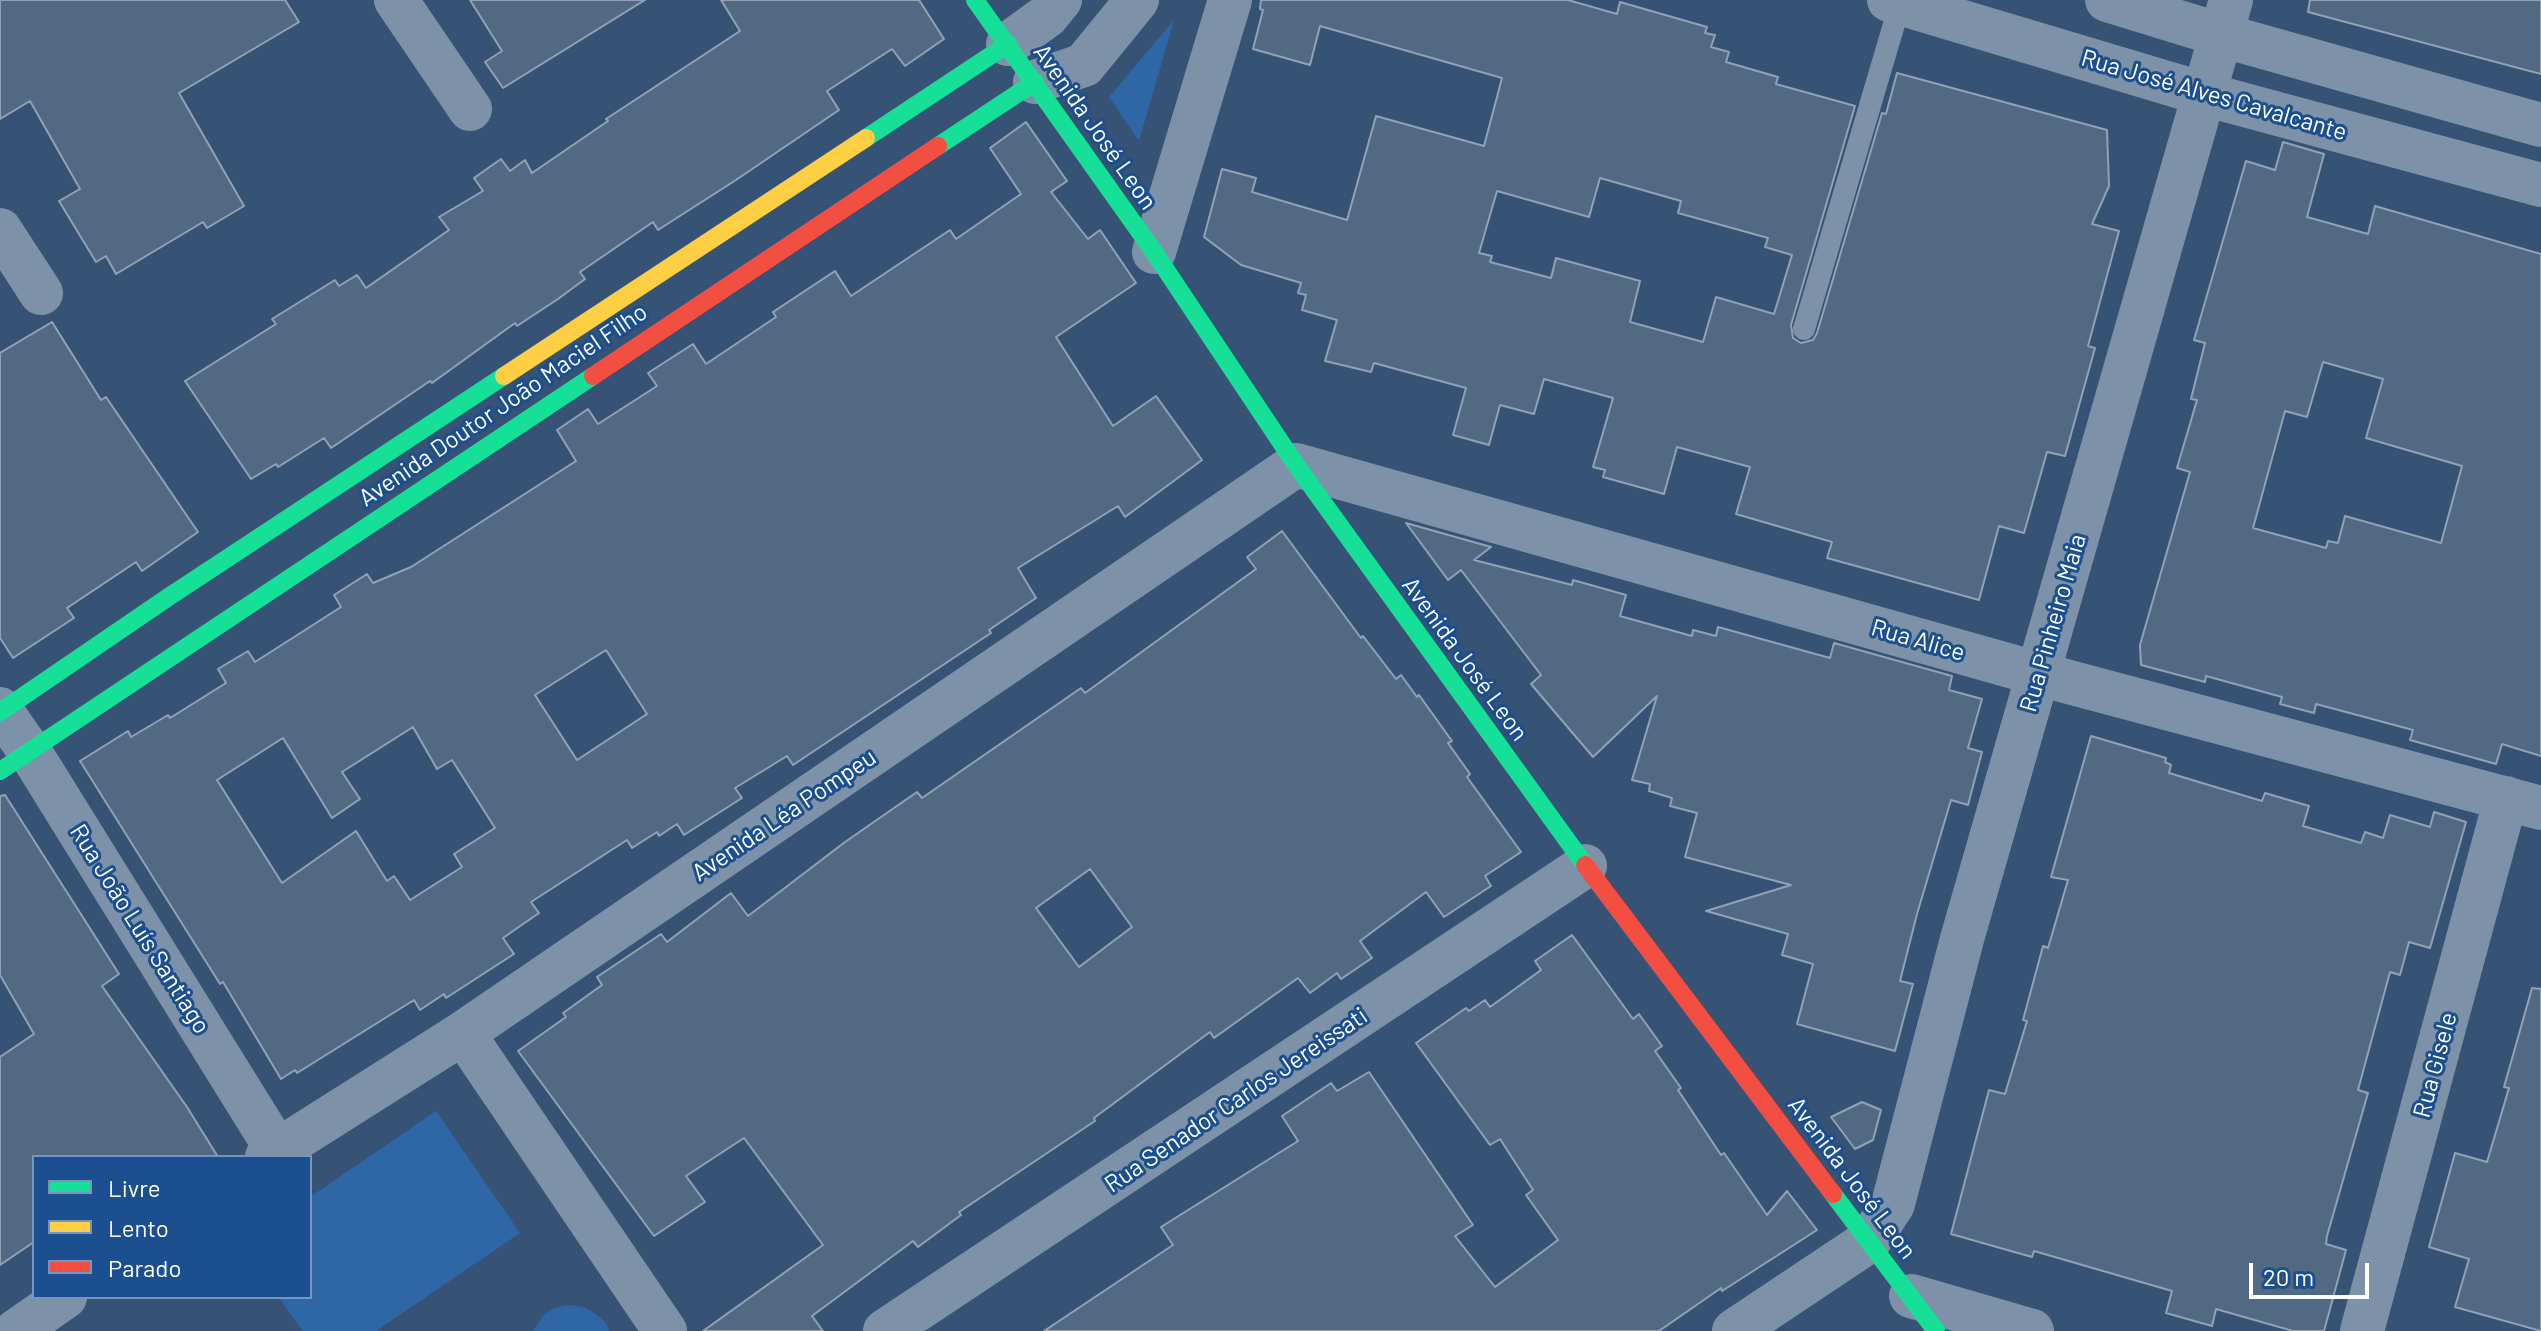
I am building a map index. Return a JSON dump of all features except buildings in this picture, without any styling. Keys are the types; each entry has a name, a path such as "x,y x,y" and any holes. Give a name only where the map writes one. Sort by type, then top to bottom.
{"street":[{"path":"396,0 470,109"},
{"name":"Avenida José Leon","path":"975,0 1154,252 1296,465 1585,866 1936,1331"},
{"path":"1008,44 1047,16 1060,0"},
{"path":"1035,82 1084,65 1137,0"},
{"path":"1154,252 1230,0"},
{"path":"2107,0 2226,18 2541,125"},
{"name":"Rua José Alves Cavalcante","path":"1894,2 2204,94 2541,185"},
{"name":"Rua Pinheiro Maia","path":"1869,1241 1893,1204 1962,939 2226,18"},
{"name":"Avenida Doutor João Maciel Filho","path":"15,762 190,637 390,502 591,346 774,226 1008,44"},
{"name":"Avenida Doutor João Maciel Filho","path":"0,711 171,604 371,471 591,346 774,226 1035,82"},
{"path":"0,230 41,293"},
{"name":"Rua Alice","path":"1296,465 2039,674 2523,803"},
{"name":"Avenida Léa Pompeu","path":"272,1154 463,1033 1296,465"},
{"name":"Rua João Luís Santiago","path":"0,711 15,762 272,1154"},
{"name":"Rua Gisele","path":"2362,1331 2523,803"},
{"name":"Rua Senador Carlos Jereissati","path":"885,1331 1585,866"},
{"path":"463,1033 665,1331"},
{"path":"1734,1331 1869,1241"},
{"path":"1911,1296 2032,1331"},
{"path":"16,1331 62,1299"}],"lane":[{"path":"1804,329 1894,2"}],"shaded area":[{"path":"1174,20 1139,141 1109,97"},
{"path":"436,1111 520,1233 376,1331 302,1331 280,1299 312,1299 312,1196"},
{"path":"570,1305 584,1307 596,1314 606,1323 609,1331 533,1331 544,1314"}],"traffic: fast":[{"path":"975,0 1154,252 1296,465 1585,865"},
{"path":"866,138 1008,44"},
{"path":"938,146 1035,82"},
{"path":"0,712 504,376"},
{"path":"0,771 593,376"},
{"path":"1833,1194 1936,1331"}],"traffic: slow":[{"path":"504,376 866,138"}],"traffic: jam":[{"path":"593,376 938,146"},
{"path":"1585,865 1833,1194"}]}
